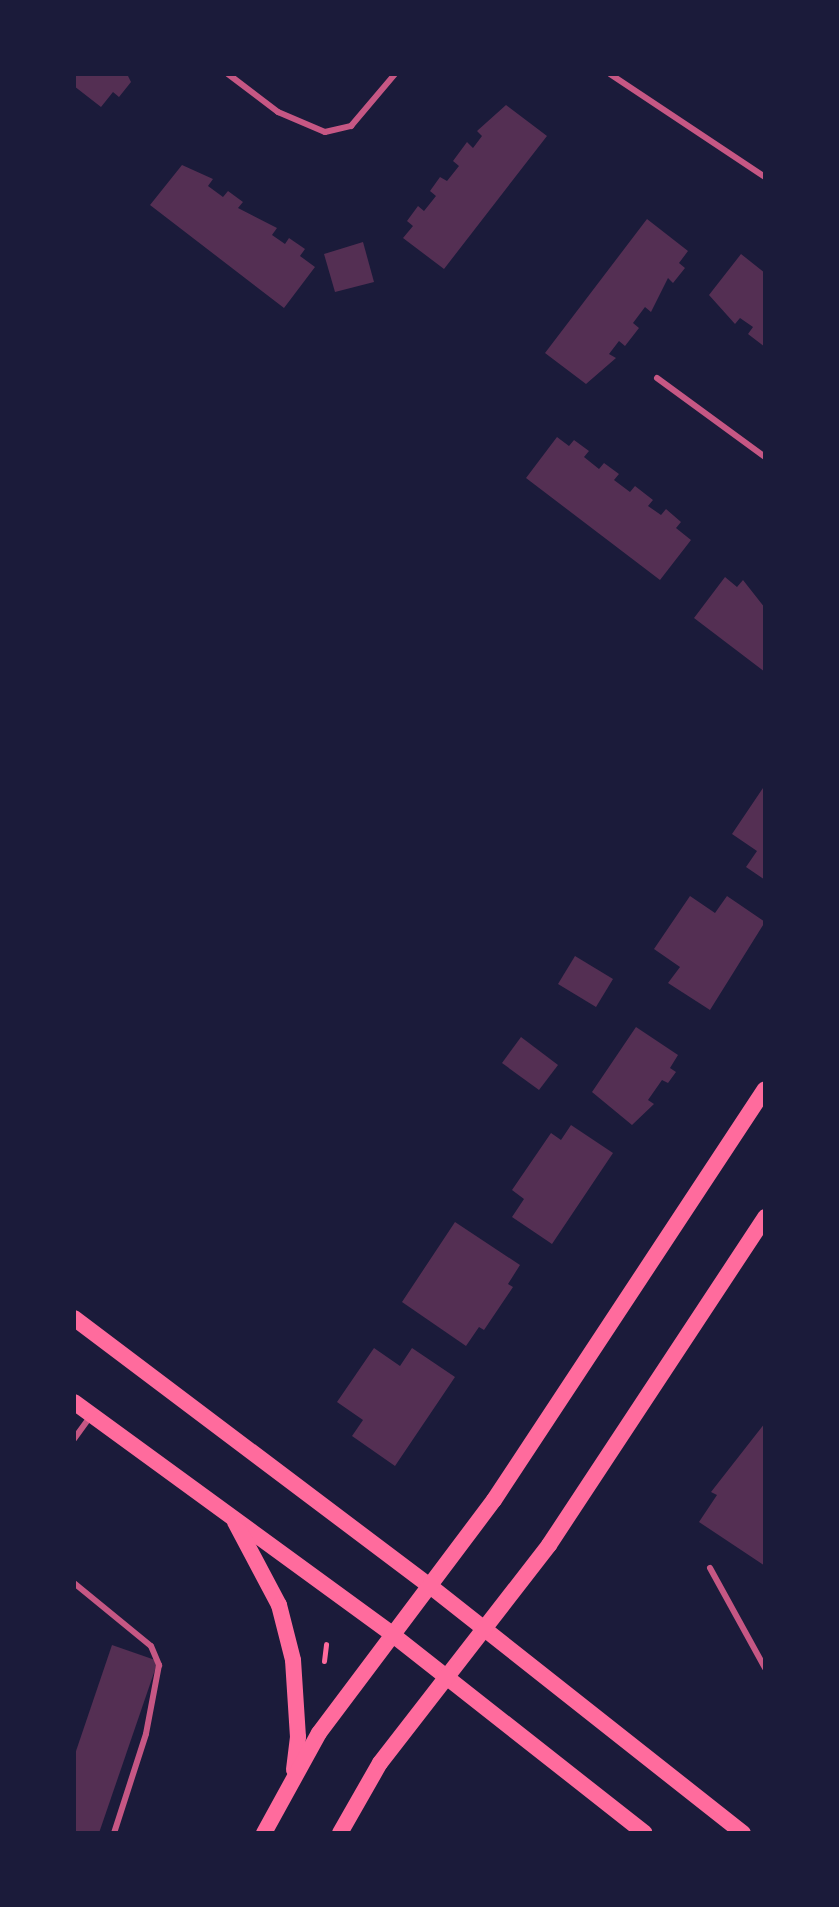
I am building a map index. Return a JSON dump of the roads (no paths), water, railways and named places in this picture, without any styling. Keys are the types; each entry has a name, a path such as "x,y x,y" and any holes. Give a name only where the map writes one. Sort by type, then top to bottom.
{"main road":[{"path":"264,1833 319,1733 494,1500 765,1089"},
{"path":"340,1833 380,1763 549,1545 765,1217"},
{"path":"74,1318 430,1586 743,1833"},
{"path":"74,1402 393,1635 645,1833"},
{"path":"232,1517 279,1605 293,1660 298,1737 293,1780"}],"lane":[{"path":"228,74 278,112 325,132 351,126 395,74"},
{"path":"610,74 765,177"},
{"path":"657,378 765,457"},
{"path":"74,1439 92,1415"},
{"path":"710,1568 765,1668"},
{"path":"74,1583 151,1646 159,1665 146,1734 114,1833"}]}
